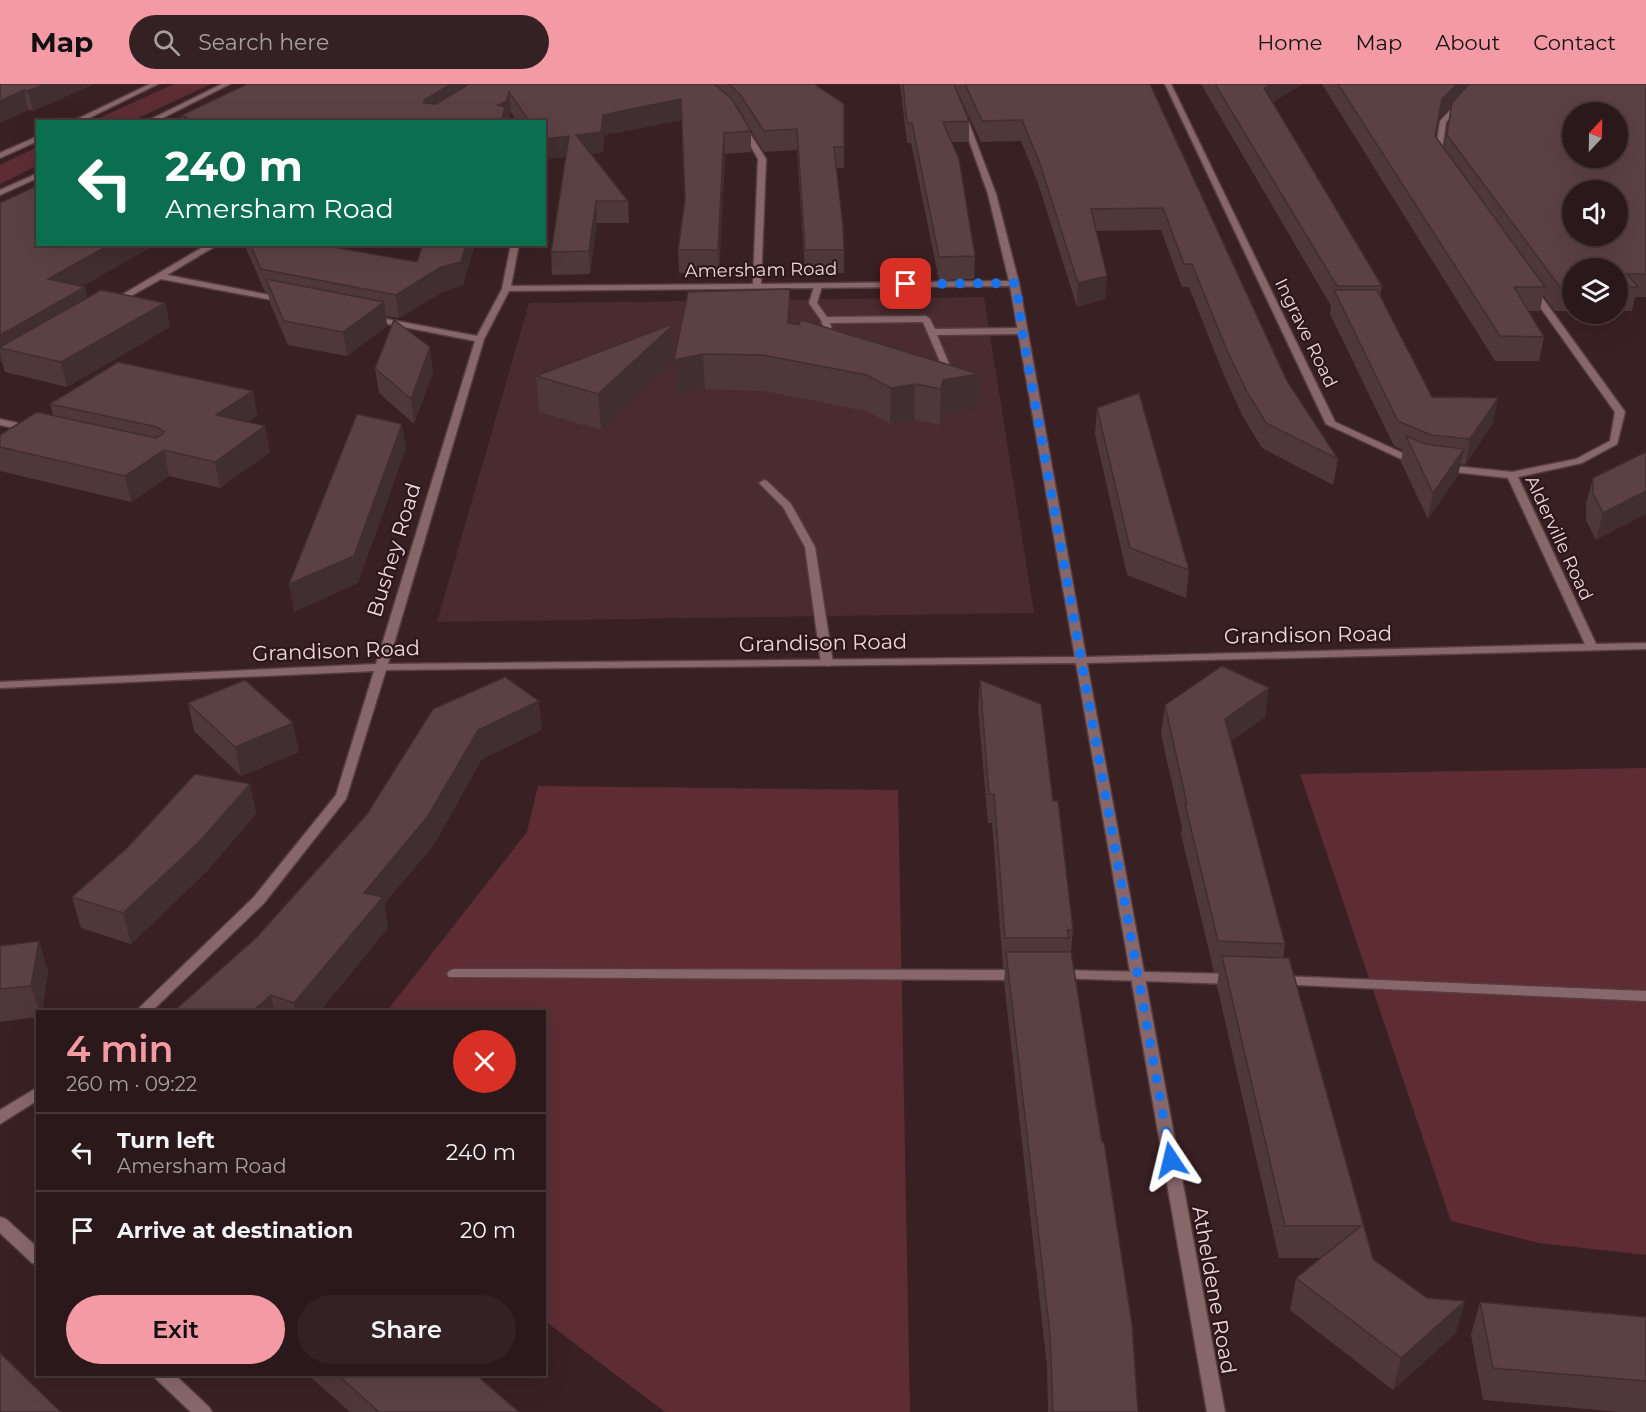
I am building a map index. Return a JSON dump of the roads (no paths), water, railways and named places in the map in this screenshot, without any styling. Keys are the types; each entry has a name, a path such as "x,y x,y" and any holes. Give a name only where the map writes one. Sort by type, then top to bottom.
{"street":[{"path":"78,120 155,84"},
{"path":"152,120 227,84"},
{"name":"Ingrave Road","path":"1168,84 1332,424 1423,466"},
{"path":"1444,167 1437,157 1443,121 1477,84"},
{"name":"Atheldene Road","path":"958,106 978,149 1016,283 1022,331 1215,1412"},
{"path":"742,125 762,159 757,287"},
{"path":"0,156 36,139"},
{"path":"0,192 36,176"},
{"path":"100,311 212,246"},
{"name":"Bushey Road","path":"144,1010 259,900 342,796 480,339 506,289 515,246"},
{"path":"160,276 297,303"},
{"name":"Alderville Road","path":"1525,280 1620,412 1614,442 1579,461 1512,475 1592,647"},
{"name":"Amersham Road","path":"506,289 1016,283"},
{"path":"818,286 813,303 825,320 834,349"},
{"path":"366,317 480,339"},
{"path":"825,320 926,319 948,371 949,383 939,381"},
{"path":"932,332 1022,331"},
{"path":"0,422 46,432"},
{"path":"1434,467 1512,475"},
{"path":"764,483 787,506 810,547 827,663"},
{"name":"Grandison Road","path":"0,685 380,667 1082,660 1646,646"},
{"path":"454,974 1044,975 1248,980"},
{"path":"1272,981 1646,996"},
{"path":"0,1118 36,1093"},
{"path":"0,1223 36,1256"},
{"path":"164,1376 203,1412"}]}
